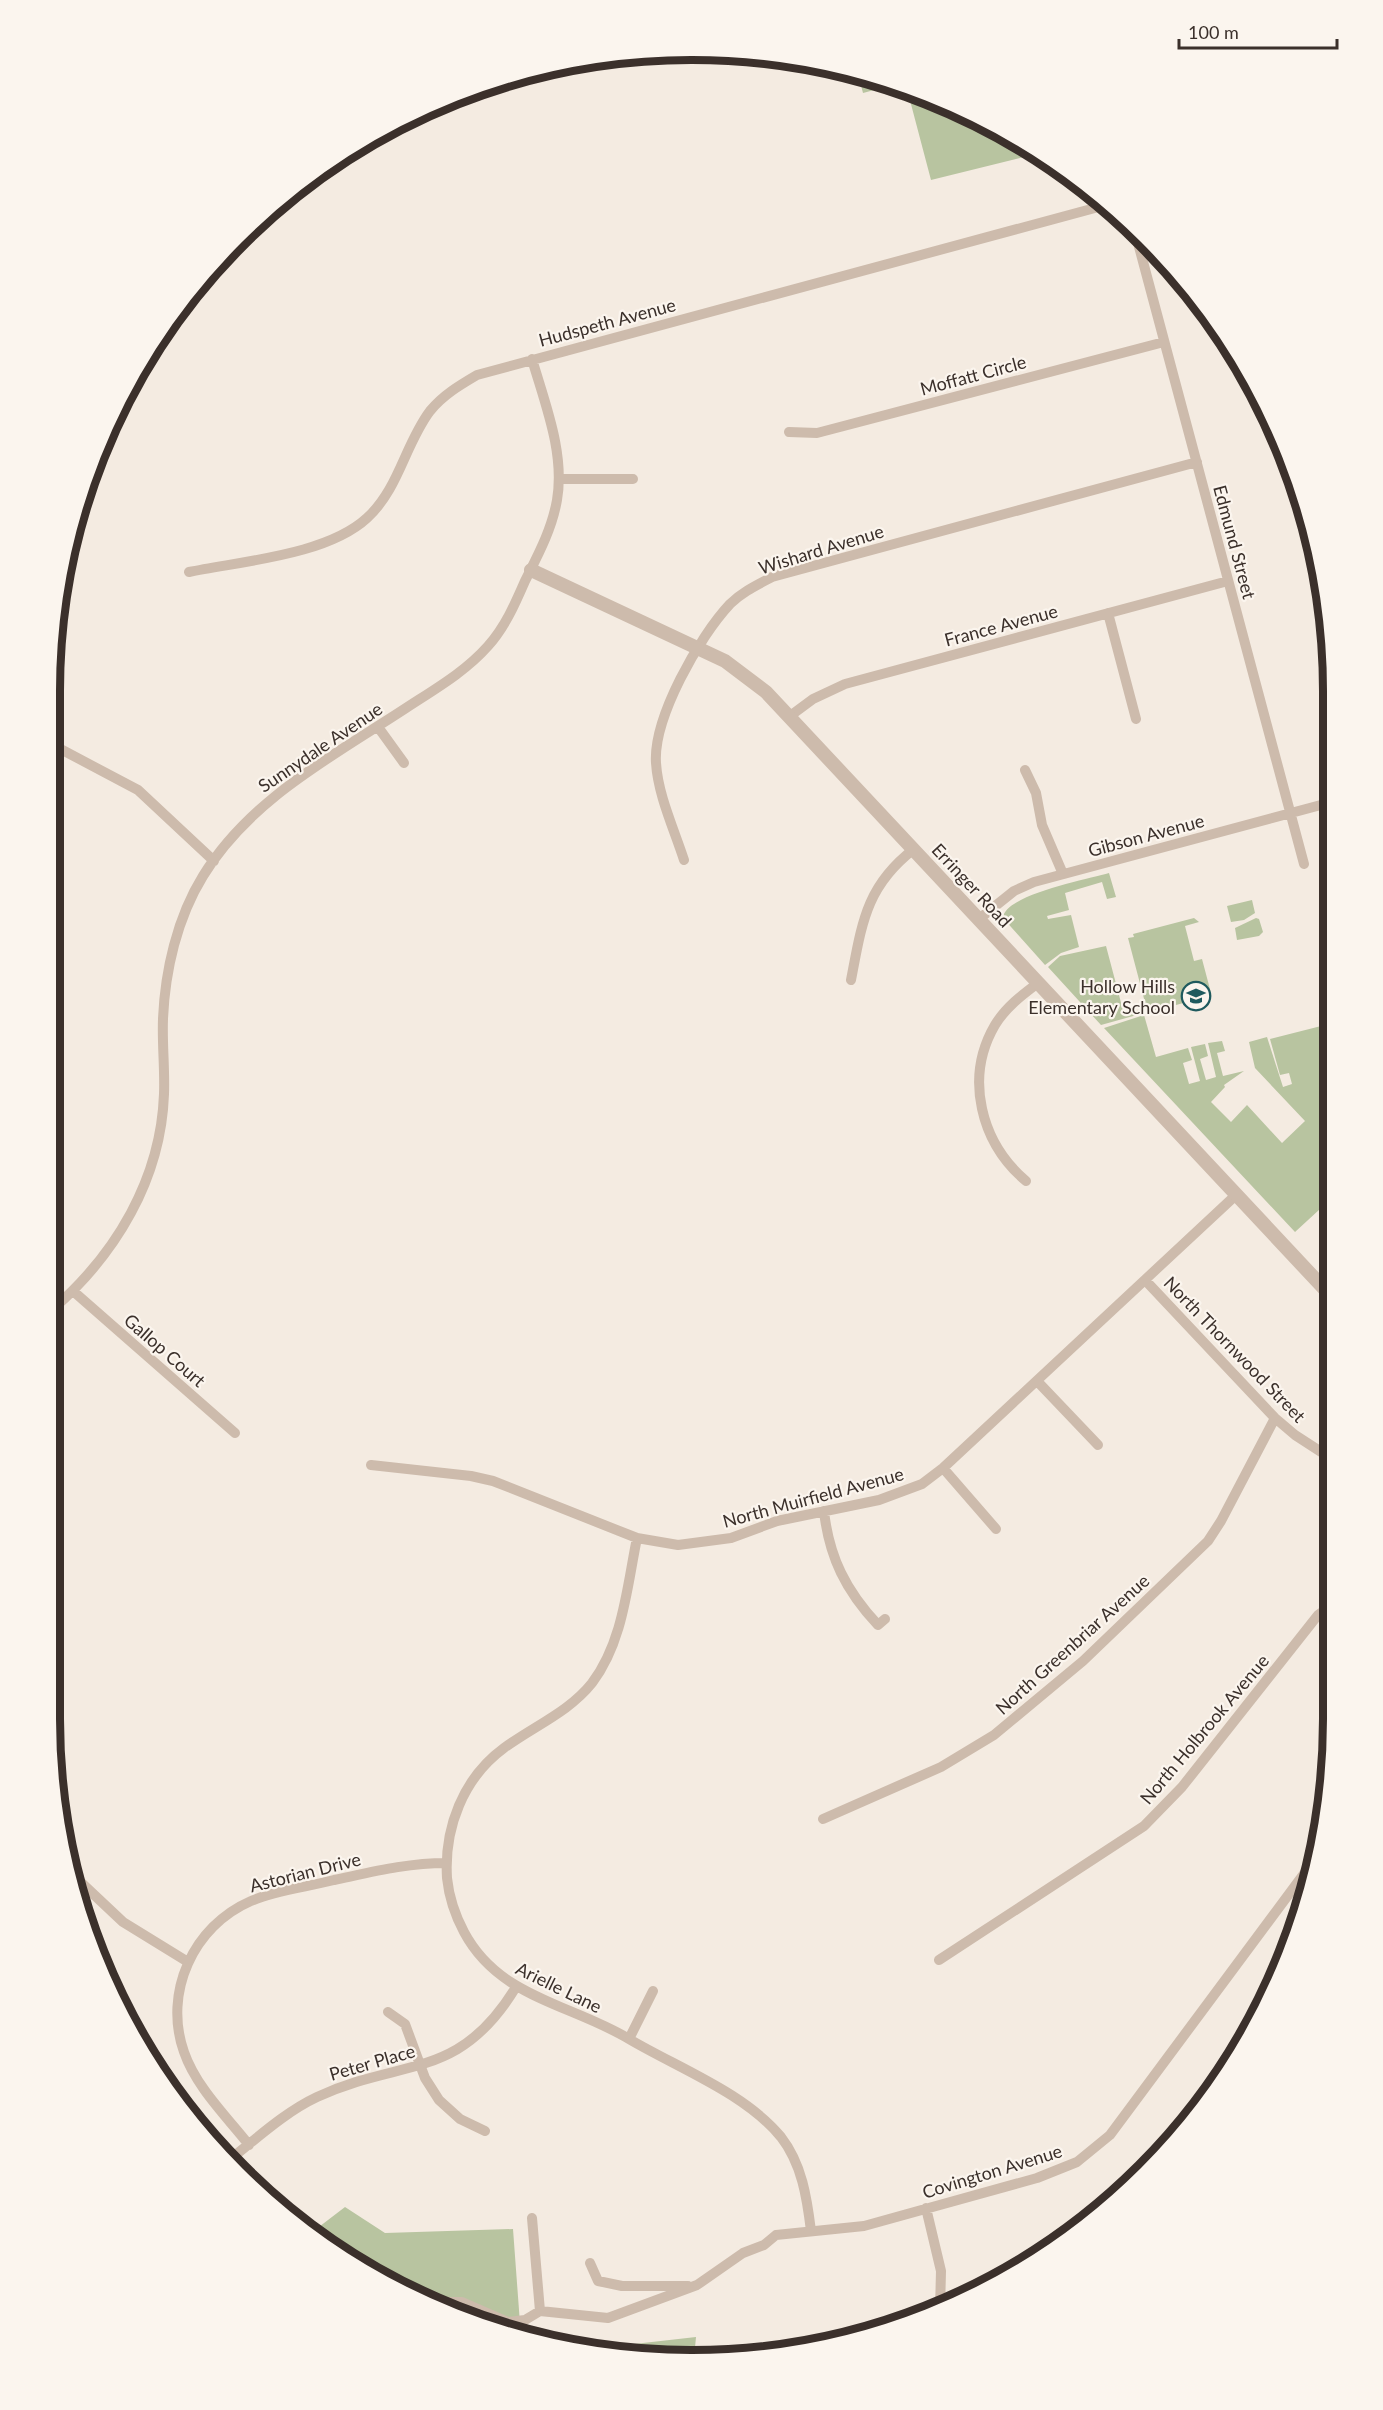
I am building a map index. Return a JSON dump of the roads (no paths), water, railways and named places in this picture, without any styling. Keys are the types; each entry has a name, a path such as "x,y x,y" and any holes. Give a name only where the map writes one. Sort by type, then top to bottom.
{"street":[{"name":"Hudspeth Avenue","path":"189,572 315,546 348,532 368,517 383,499 422,424 442,398 477,375 1097,207"},
{"name":"Edmund Street","path":"1139,246 1304,864"},
{"name":"Moffatt Circle","path":"789,432 817,433 1164,342"},
{"name":"Sunnydale Avenue","path":"60,1302 98,1264 120,1235 151,1168 160,1133 164,1096 163,1022 166,984 174,947 186,911 202,877 261,807 289,785 452,679 489,644 505,624 552,520 559,478 556,450 532,359"},
{"name":"Wishard Avenue","path":"684,860 657,777 656,745 665,710 699,648 731,603 748,589 772,577 1197,462"},
{"path":"559,478 633,479"},
{"name":"Erringer Road","path":"531,570 699,648 746,674 790,716 1323,1287"},
{"name":"France Avenue","path":"790,716 813,699 845,684 1228,581"},
{"path":"1108,614 1136,718"},
{"path":"378,727 404,763"},
{"path":"60,749 138,790 214,861"},
{"path":"1026,770 1036,793 1042,825 1064,874"},
{"name":"Gibson Avenue","path":"979,919 994,904 1014,891 1064,874 1323,804"},
{"path":"851,980 861,923 869,900 886,873 914,849"},
{"path":"1026,1181 1004,1159 990,1136 981,1109 979,1079 984,1052 996,1024 1013,1002 1038,982"},
{"name":"North Muirfield Avenue","path":"371,1465 493,1481 637,1538 658,1543 696,1544 731,1538 777,1521 898,1495 922,1484 944,1468 1236,1195"},
{"name":"North Thornwood Street","path":"1145,1280 1275,1418 1304,1442 1323,1454"},
{"name":"Gallop Court","path":"73,1291 236,1433"},
{"path":"1037,1381 1098,1445"},
{"name":"North Greenbriar Avenue","path":"823,1819 971,1751 1083,1661 1208,1541 1221,1521 1275,1418"},
{"path":"944,1468 996,1529"},
{"path":"824,1511 830,1548 845,1584 878,1625 885,1619"},
{"name":"Arielle Lane","path":"637,1538 618,1632 603,1668 578,1698 504,1749 475,1777 457,1808 451,1827 446,1863 452,1904 468,1939 493,1970 516,1987 629,2038 761,2115 782,2139 797,2166 806,2194 811,2231"},
{"name":"North Holbrook Avenue","path":"939,1960 1144,1826 1182,1787 1323,1611"},
{"name":"Astorian Drive","path":"249,2145 199,2080 184,2053 177,2007 180,1987 188,1962 203,1938 215,1924 250,1901 394,1867 446,1863"},
{"name":"Covington Avenue","path":"540,2311 608,2318 697,2286 743,2253 764,2245 776,2235 864,2226 1058,2171 1095,2150 1139,2098 1303,1876"},
{"path":"83,1884 129,1927 188,1962"},
{"name":"Peter Place","path":"236,2155 296,2109 316,2097 338,2088 421,2065 458,2050 480,2033 499,2013 516,1987"},
{"path":"629,2038 653,1991"},
{"path":"388,2012 405,2024 432,2090 449,2111 485,2132"},
{"path":"926,2208 941,2271 940,2299"},
{"path":"508,2322 525,2320 540,2311 532,2218"},
{"path":"590,2263 598,2281 622,2286 697,2286"},
{"path":"450,2302 462,2302 507,2321"}],"place":[{"name":"Hollow Hills Elementary School","path":"1196,996"}]}
